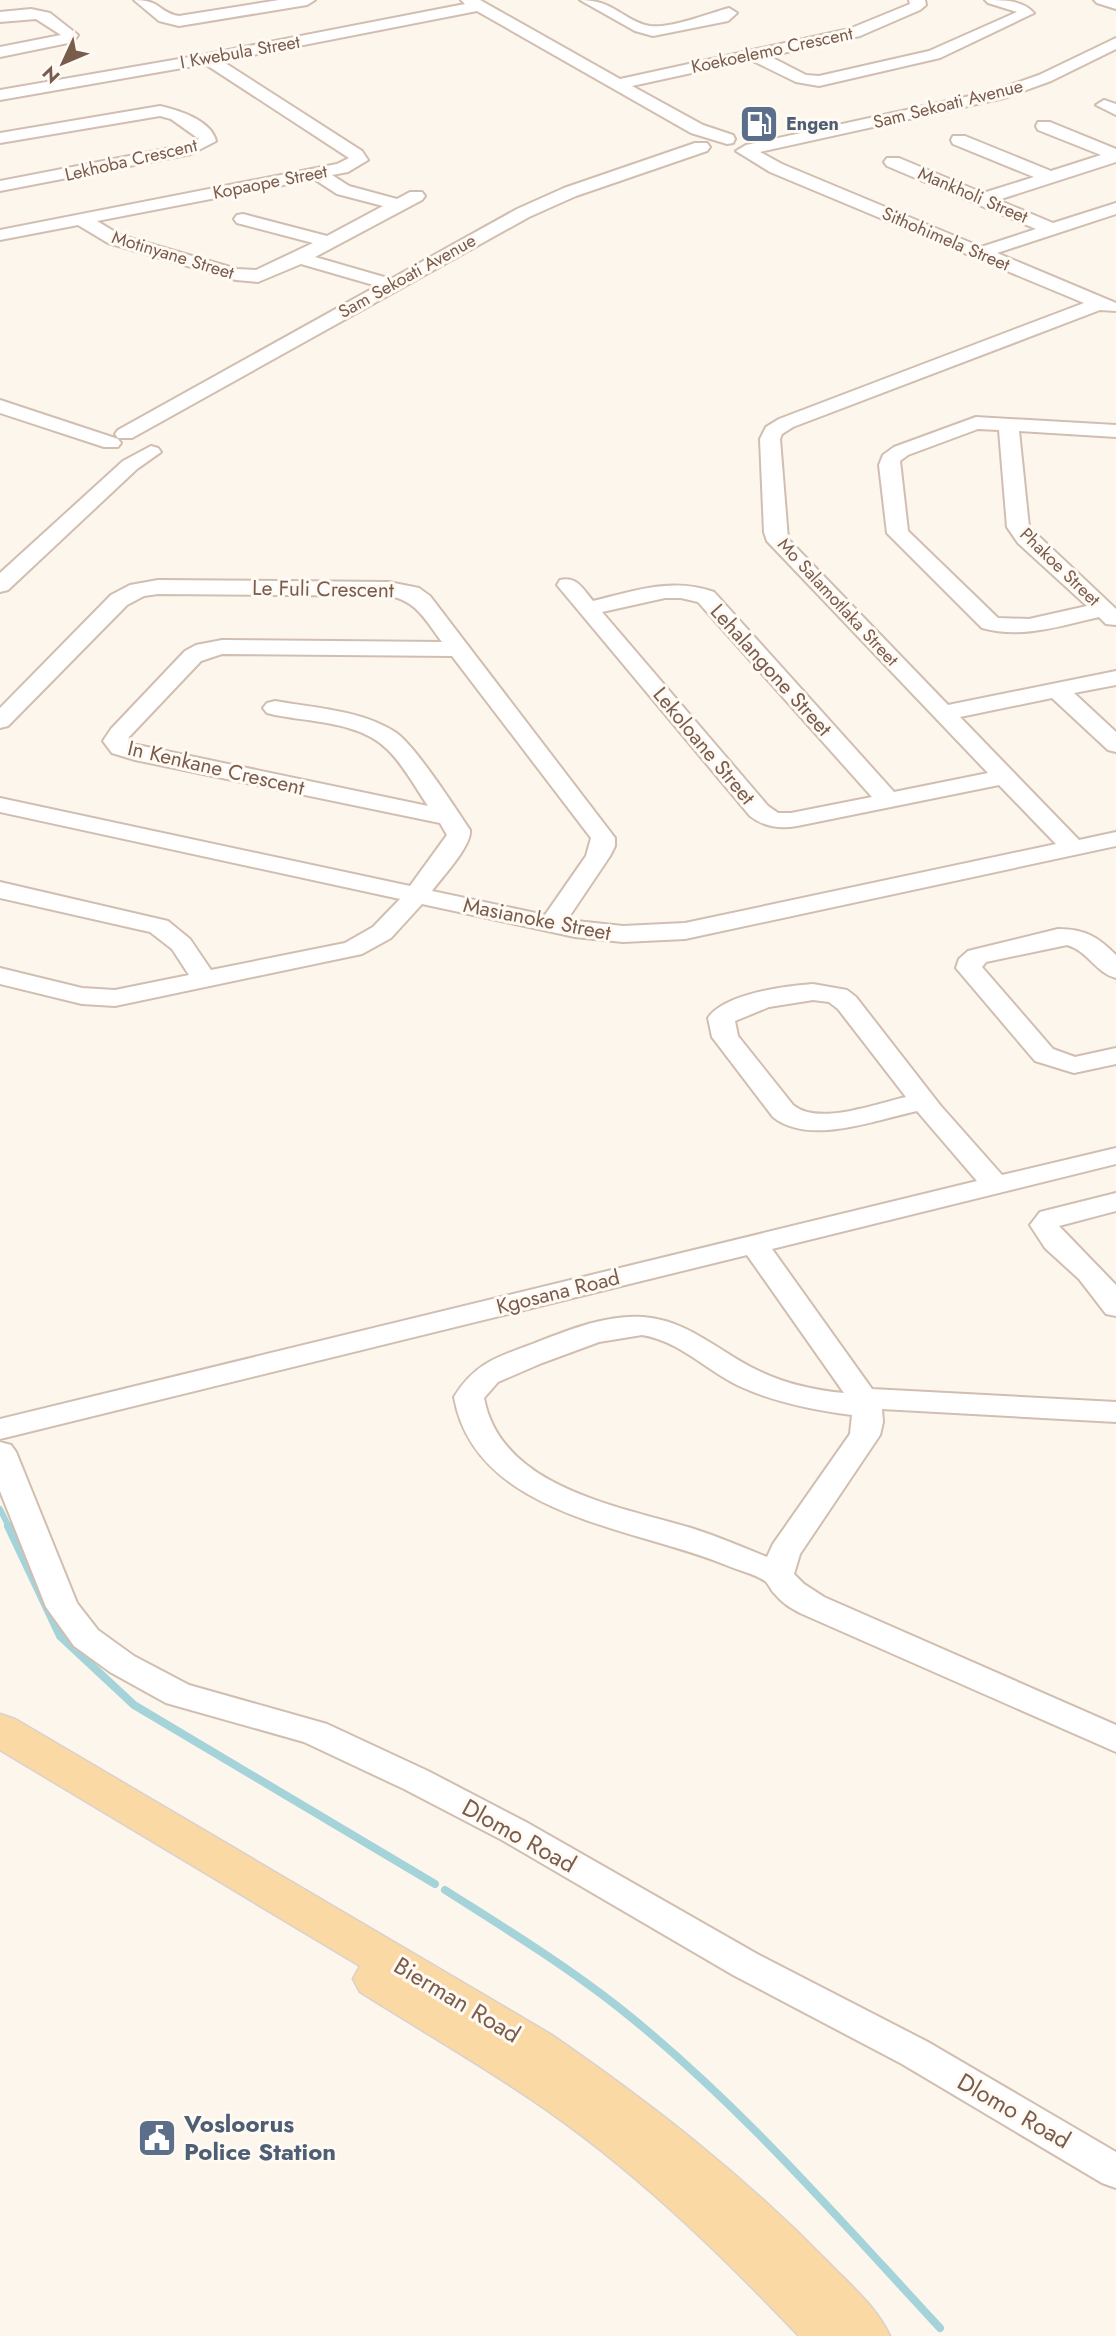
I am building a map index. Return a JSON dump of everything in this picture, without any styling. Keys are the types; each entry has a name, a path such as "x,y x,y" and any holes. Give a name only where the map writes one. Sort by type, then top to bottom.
{"main road":[{"name":"Bierman Road","path":"0,1730 536,2048 618,2106 692,2165 788,2254 865,2336"},
{"name":"Bierman Road","path":"0,1755 444,2020 550,2087 650,2163 747,2248 832,2336"}],"street":[{"path":"142,0 165,18 179,21 307,0"},
{"path":"589,0 641,28 653,31 728,15 712,4"},
{"name":"Koekoelemo Crescent","path":"617,84 863,30 917,6 917,0"},
{"path":"754,55 811,81 912,60 950,49 1026,13 1021,7 993,0"},
{"path":"1101,0 1116,4"},
{"name":"I Kwebula Street","path":"0,95 208,59 474,3"},
{"name":"Sithohimela Street","path":"474,3 723,147 1109,306"},
{"path":"0,17 40,13 48,16 70,35 67,39 55,43 0,52"},
{"name":"Sam Sekoati Avenue","path":"0,568 108,466 118,441 392,285 546,202 723,147 774,144 998,95 1045,78 1116,44"},
{"name":"Kopaope Street","path":"0,235 317,173 349,166 359,160 208,59"},
{"name":"Lekhoba Crescent","path":"0,138 160,111 177,114 207,136 208,141 191,149 18,185 0,186"},
{"path":"1044,126 1116,156"},
{"path":"959,140 1050,177"},
{"name":"Sam Sekoati Avenue","path":"0,585 155,445 164,425 176,415 543,213 723,147"},
{"path":"983,199 1116,156"},
{"name":"Mankholi Street","path":"893,162 1052,229"},
{"path":"317,173 342,190 398,205"},
{"name":"Motinyane Street","path":"82,220 114,239 244,276 266,274 416,196"},
{"path":"980,253 1116,208"},
{"path":"243,219 328,242"},
{"path":"298,258 392,285"},
{"name":"Mo Salamotlaka Street","path":"1073,848 778,541 775,532 771,435 786,423 1109,306"},
{"path":"0,406 118,441 145,432 155,445"},
{"path":"1109,615 1019,626 994,626 985,620 898,533 889,465 894,455 970,424 1008,423 1116,431"},
{"name":"Phakoe Street","path":"1008,423 1018,527 1026,538 1109,615"},
{"name":"Lekoloane Street","path":"568,585 764,816 790,821 1003,778"},
{"name":"Le Fuli Crescent","path":"0,720 119,600 132,592 146,588 405,591 422,601 603,838 603,846 598,856 551,924"},
{"name":"Lehalangone Street","path":"589,608 674,591 706,597 888,800"},
{"name":"In Kenkane Crescent","path":"449,817 135,753 120,748 116,741 119,734 193,656 204,650 222,647 459,649"},
{"path":"943,713 1116,678"},
{"path":"1057,690 1116,745"},
{"path":"0,976 105,999 344,952 369,944 385,932 458,840 458,830 387,735 370,728 275,708"},
{"name":"Masianoke Street","path":"0,805 551,924 623,934 685,931 1116,839"},
{"path":"0,890 159,926 181,944 205,980"},
{"path":"1116,970 1089,943 1058,937 977,956 972,959 969,968 1044,1055 1074,1065 1116,1056"},
{"path":"923,1102 819,1124 794,1120 783,1111 725,1037 721,1018 739,1007 812,992 837,996 854,1011 923,1102 995,1185"},
{"name":"Kgosana Road","path":"0,1429 1116,1156"},
{"path":"1116,1202 1050,1218 1044,1226 1048,1236 1106,1290 1116,1307"},
{"path":"754,1244 865,1402 870,1421 865,1435 784,1552 778,1574 782,1583 795,1595 813,1605 1116,1740"},
{"path":"778,1574 693,1540 584,1508 551,1493 524,1477 481,1436 474,1419 470,1397 487,1375 498,1369 604,1332 642,1326 674,1334 744,1376 772,1388 826,1403 865,1402 1116,1412"},
{"name":"Dlomo Road","path":"0,1451 62,1607 86,1638 113,1658 178,1694 315,1733 416,1780 514,1831 746,1965 915,2053 1116,2172"}],"waterway":[{"path":"0,1509 9,1527"},
{"path":"8,1526 60,1636 134,1705 435,1884"},
{"path":"445,1890 575,1975 661,2042 744,2120 824,2202 940,2328"}],"place":[{"name":"Engen","path":"759,124"},
{"name":"Vosloorus Police Station","path":"157,2138"}]}
